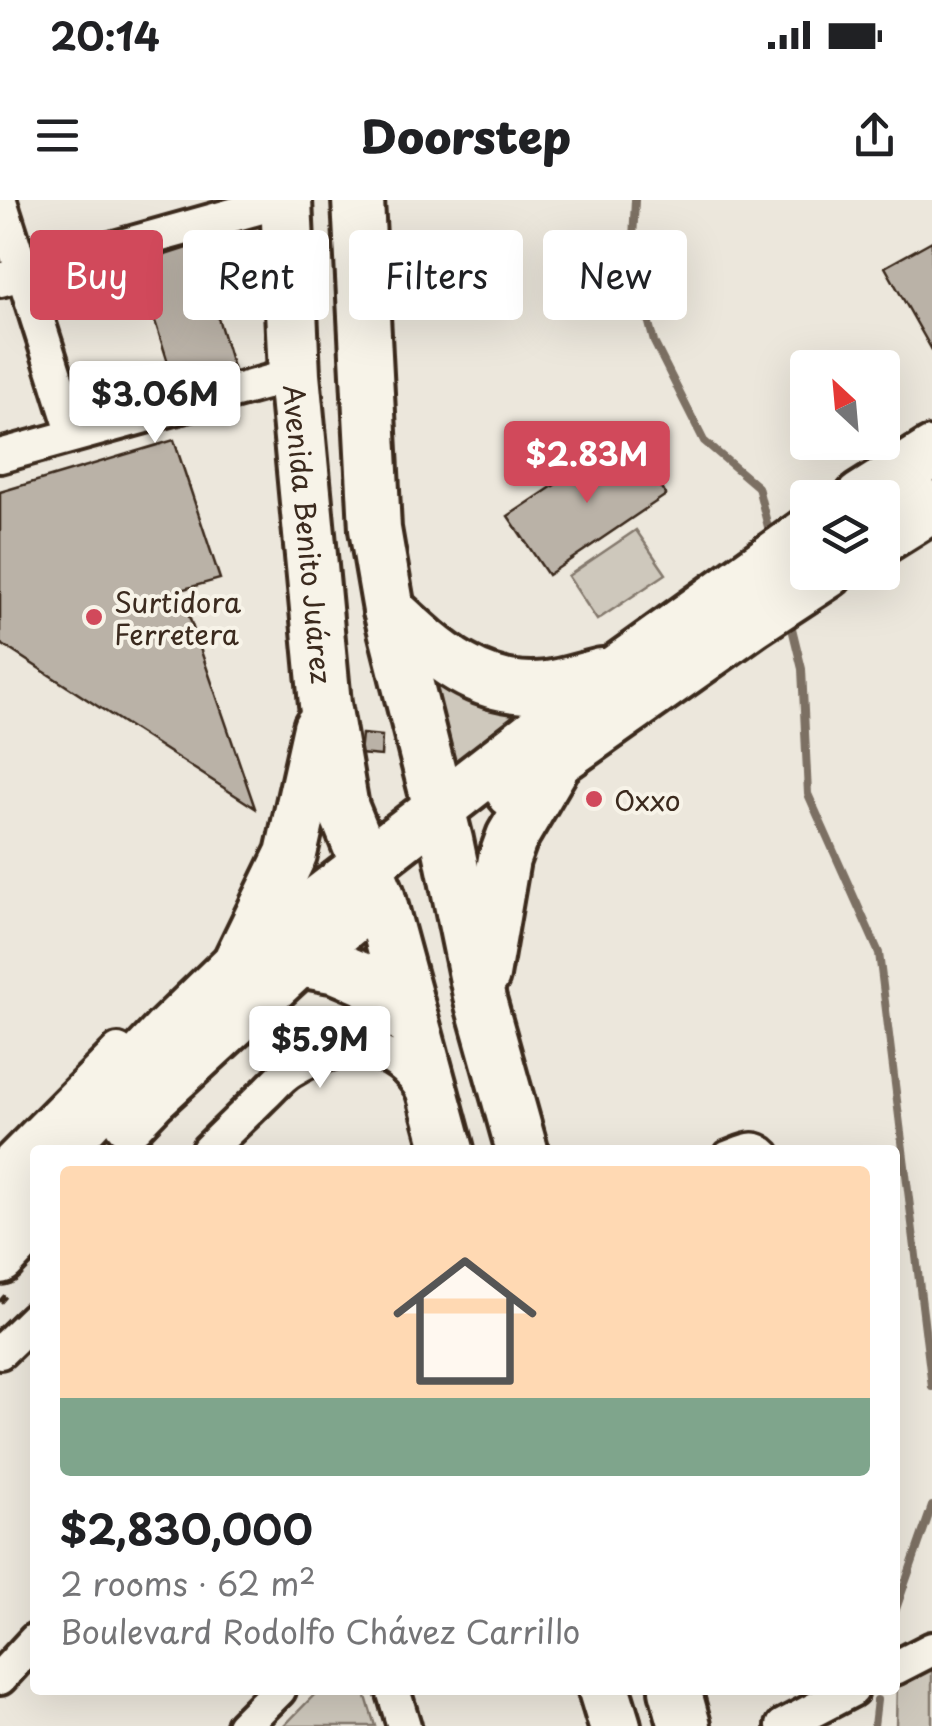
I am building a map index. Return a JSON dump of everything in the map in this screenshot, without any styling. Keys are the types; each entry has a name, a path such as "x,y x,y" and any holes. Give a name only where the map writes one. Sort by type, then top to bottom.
{"main road":[{"name":"Avenida Benito Juárez","path":"286,200 294,375 325,704 343,808 372,880 444,1135"},
{"path":"358,200 375,529 480,1000 521,1145"},
{"path":"891,480 932,454"},
{"path":"900,527 932,507"},
{"path":"62,1145 237,964 372,880 616,671 751,572 790,566"},
{"path":"443,823 557,760 752,622 790,587"},
{"path":"390,610 432,651 468,674 508,686 546,687 616,671"},
{"path":"237,964 291,854 325,704"},
{"path":"480,1000 504,859 512,836 557,760"},
{"path":"107,1145 299,961 372,880"},
{"path":"299,961 337,968 368,981 413,1025"},
{"path":"0,1210 30,1178"},
{"path":"0,1258 30,1226"},
{"path":"606,1695 615,1726"},
{"path":"676,1695 685,1726"}],"street":[{"path":"11,276 286,200"},
{"path":"0,201 11,276 74,436"},
{"path":"0,456 294,375"},
{"path":"0,1170 186,986 237,964"},
{"path":"213,1145 290,1070 330,1053 355,1048 380,1052 402,1064 419,1083 444,1135"},
{"path":"0,1352 30,1323"},
{"path":"0,1678 30,1645"},
{"path":"900,1665 932,1648"},
{"path":"243,1726 274,1695"},
{"path":"395,1695 404,1726"},
{"path":"783,1726 842,1695"}],"lane":[{"path":"738,1145 753,1140 766,1145"}],"shaded area":[{"path":"636,530 666,574 597,620 568,576"},
{"path":"422,654 569,690 453,770"},
{"path":"932,1661 932,1726 896,1726 900,1679"},
{"path":"314,1695 366,1695 375,1726 284,1726"}],"building":[{"path":"932,241 932,350 885,267"},
{"path":"183,249 183,320 219,320 234,371 176,388 155,320 163,320 163,256"},
{"path":"627,437 666,495 548,575 508,516"},
{"name":"Surtidora Ferretera","path":"174,440 220,579 180,590 255,808 0,643 0,492"},
{"path":"362,734 382,736 381,756 360,754"}],"waterway":[{"path":"635,200 632,259 654,342 704,441 758,487 771,539"},
{"path":"789,616 802,669 808,794 879,953 932,1387"},
{"path":"900,1598 932,1506"},
{"path":"874,1726 877,1700"}],"place":[{"name":"Surtidora Ferretera","path":"94,617"},
{"name":"Oxxo","path":"594,799"}]}
